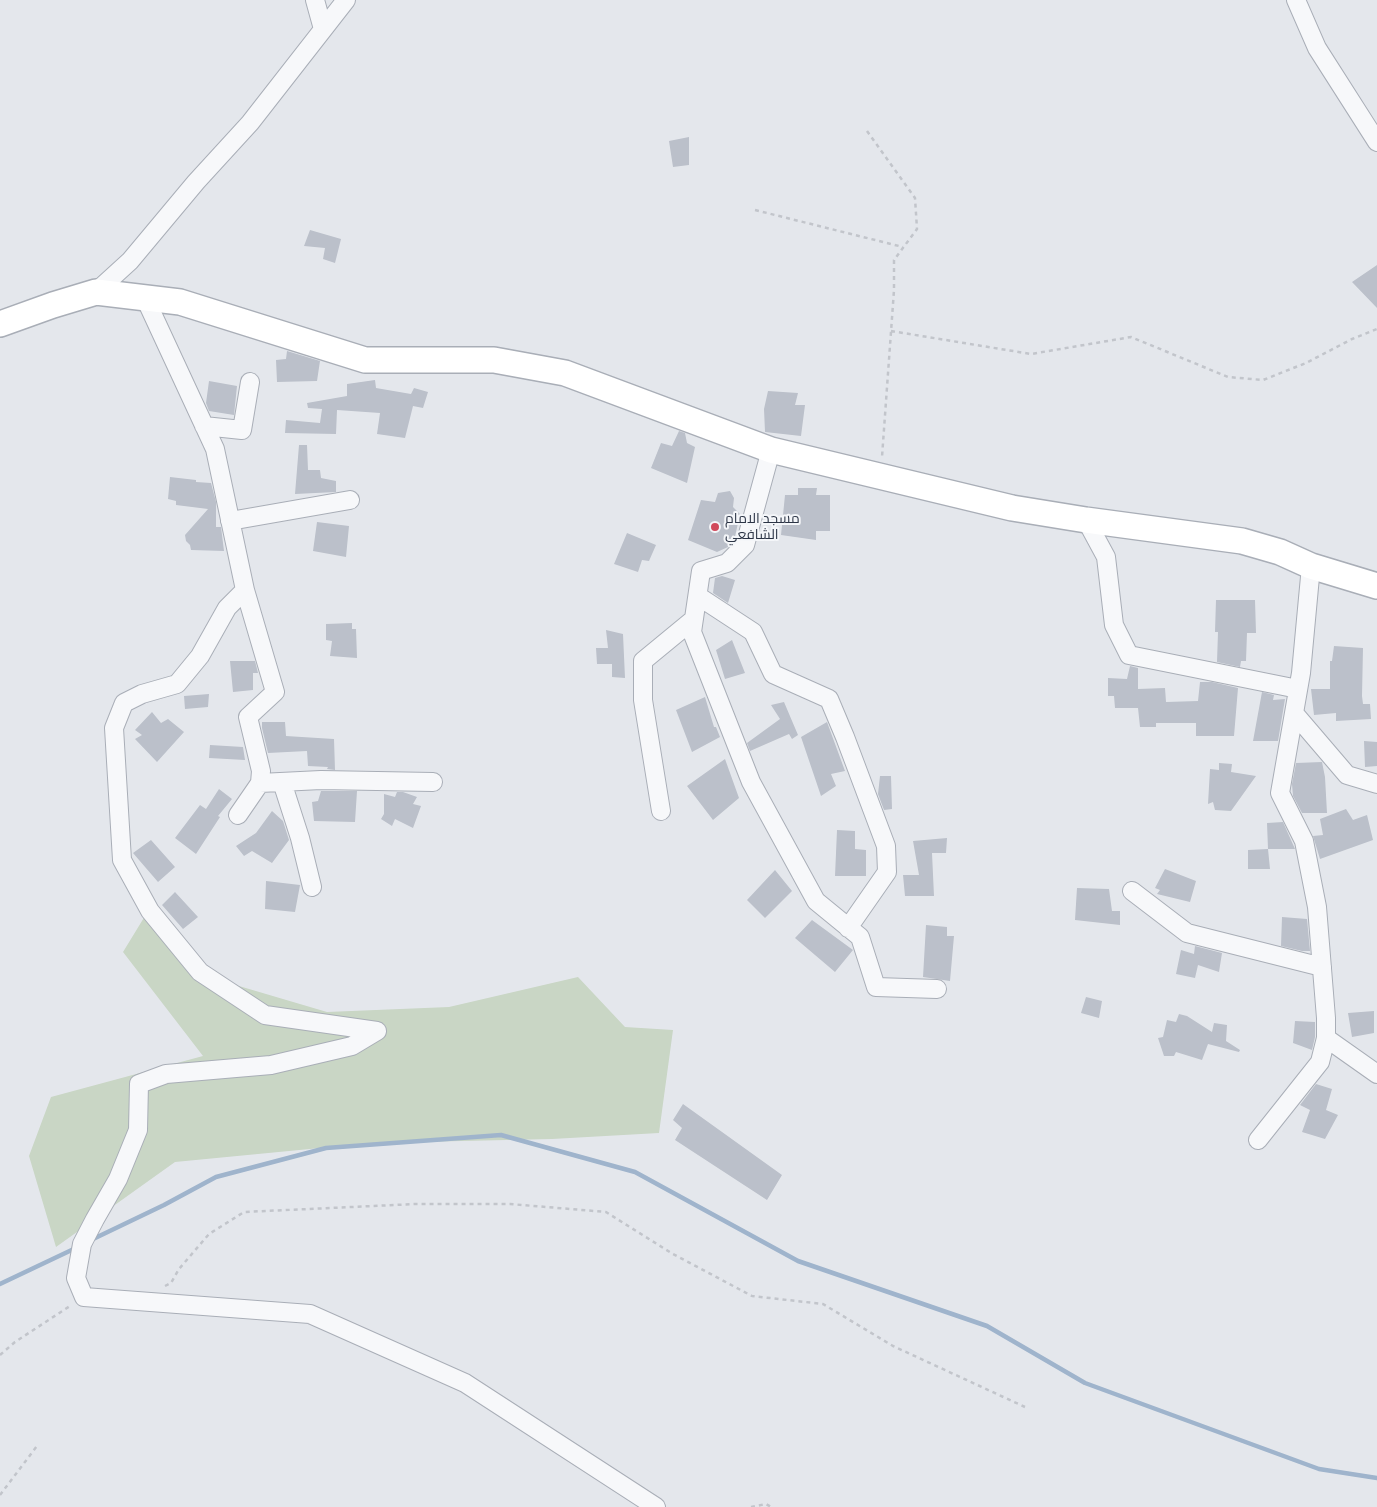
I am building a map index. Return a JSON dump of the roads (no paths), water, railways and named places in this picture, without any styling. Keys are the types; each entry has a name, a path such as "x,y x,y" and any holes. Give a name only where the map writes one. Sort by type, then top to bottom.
{"street":[{"path":"315,0 323,29"},
{"path":"96,292 130,261 196,182 250,123 346,0"},
{"path":"1296,0 1317,48 1377,142"},
{"path":"0,324 96,292 180,302 365,360 494,360 565,373 772,450 1012,508 1242,541 1280,552 1311,566 1377,586"},
{"path":"144,298 215,449 245,590 275,692 248,717 261,771 260,783 238,815"},
{"path":"204,426 242,430 250,382"},
{"path":"772,450 745,545 727,563 701,571 692,632 751,782 816,901 860,937 876,987 937,990"},
{"path":"230,521 350,500"},
{"path":"1086,520 1106,557 1114,624 1129,655 1298,689"},
{"path":"1258,1140 1320,1062 1326,1038 1317,907 1304,841 1280,793 1298,689 1311,566"},
{"path":"245,590 228,608 200,656 177,684 142,694 124,703 114,728 122,860 150,911 200,972 265,1015 377,1031 352,1046 271,1065 166,1074 139,1084 138,1130 118,1179 82,1244 76,1278 84,1297 310,1314 465,1383 656,1507"},
{"path":"698,596 753,632 773,674 829,699 886,846 887,872 848,928"},
{"path":"660,811 643,700 643,661 694,619"},
{"path":"1294,713 1347,775 1377,784"},
{"path":"260,783 321,780 433,782"},
{"path":"282,782 300,838 312,887"},
{"path":"1132,891 1187,933 1322,967"},
{"path":"1326,1038 1377,1074"}],"waterway":[{"path":"91,1240 164,1205 216,1177 326,1148 501,1135 635,1172 798,1261 987,1326 1085,1383 1319,1469 1377,1478"},
{"path":"0,1284 78,1247"}],"place":[{"name":"مسجد الامام الشافعي","path":"715,527"}]}
